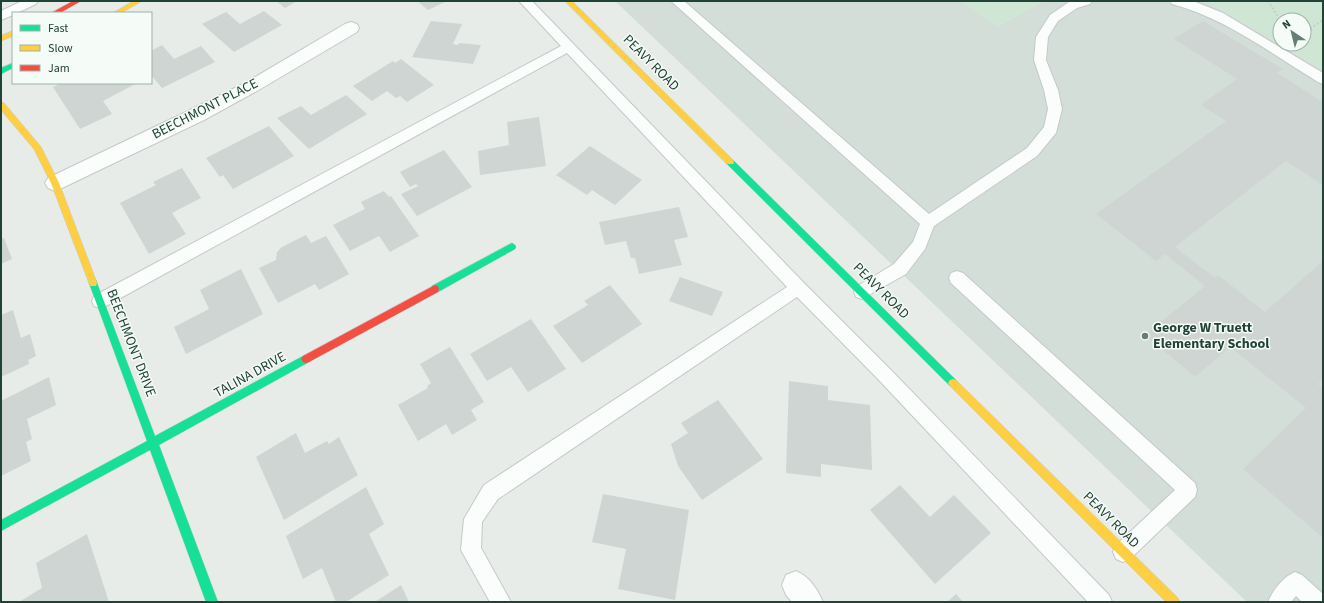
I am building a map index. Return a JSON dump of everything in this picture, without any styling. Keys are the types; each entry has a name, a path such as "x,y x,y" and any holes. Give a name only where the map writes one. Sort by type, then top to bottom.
{"street":[{"path":"56,12 78,1"},
{"path":"118,12 139,1"},
{"name":"PEAVY ROAD","path":"568,1 1174,602"},
{"name":"BEECHMONT PLACE","path":"55,183 197,115 250,87 351,28"},
{"path":"1,40 12,34"},
{"path":"1,71 12,66"},
{"name":"BEECHMONT DRIVE","path":"1,105 37,147 55,183 154,443 212,602"},
{"name":"TALINA DRIVE","path":"1,526 512,247"}],"lane":[{"path":"1,16 32,1"},
{"path":"525,1 798,288 887,377 1102,602"},
{"path":"677,1 928,222"},
{"path":"862,292 900,269 920,245 928,222 1032,152 1051,129 1055,109 1051,90 1040,60 1042,37 1054,18 1073,5 1086,1"},
{"path":"1176,1 1190,4 1219,16 1323,79"},
{"path":"100,301 569,47"},
{"path":"957,278 1188,490 1123,552"},
{"path":"500,602 472,550 473,519 491,492 798,288"},
{"path":"1278,602 1295,582 1317,602"}],"path":[{"path":"1268,1 1275,12"},
{"path":"1312,28 1323,20"}],"shaded area":[{"name":"George W Truett Elementary School","path":"615,1 962,1 998,26 1043,1 1207,1 1272,40 1272,52 1293,52 1323,70 1323,602 1247,602"}],"green space":[{"path":"962,1 1043,1 998,26"},
{"path":"1207,1 1323,1 1323,70 1293,52 1312,52 1312,12 1272,12 1272,40"}],"building":[{"path":"276,1 297,1 285,8"},
{"path":"417,1 447,1 428,10"},
{"path":"264,11 282,25 234,52 202,24 226,12 240,24"},
{"path":"431,21 462,24 453,44 458,45 459,43 481,45 473,64 412,57"},
{"path":"1203,21 1283,69 1277,73 1323,102 1323,185 1286,161 1175,247 1215,278 1218,275 1265,312 1323,261 1323,379 1318,384 1323,388 1323,538 1243,469 1306,408 1230,347 1195,377 1145,335 1205,286 1165,254 1156,261 1096,214 1226,121 1201,105 1237,79 1174,39"},
{"path":"162,45 174,59 201,46 215,62 162,88 152,76 152,50"},
{"path":"401,59 434,85 407,102 400,96 396,98 387,91 372,101 353,86 393,61 395,63"},
{"path":"60,84 135,84 103,101 112,114 80,129 53,87"},
{"path":"346,95 367,114 309,149 277,118 301,106 311,115"},
{"path":"539,117 546,166 480,175 478,151 509,145 507,122"},
{"path":"269,126 294,156 233,189 223,175 220,177 206,158"},
{"path":"590,146 642,180 615,205 592,190 587,195 556,175"},
{"path":"444,150 472,187 417,216 401,194 418,186 416,184 410,187 400,172"},
{"path":"182,168 201,198 172,213 186,234 149,254 120,203 156,185 153,182"},
{"path":"384,191 389,197 391,196 419,236 390,252 379,236 350,251 333,225 365,209 361,202"},
{"path":"679,207 688,237 674,240 682,265 639,274 635,258 631,258 626,241 605,245 599,222"},
{"path":"306,235 311,243 326,236 349,274 319,290 315,284 278,303 259,268 276,260 277,252 282,247"},
{"path":"4,238 12,259 1,264 1,239"},
{"path":"241,269 263,314 186,354 174,327 209,309 200,290"},
{"path":"680,277 723,292 712,316 669,301"},
{"path":"610,285 642,324 582,363 553,326 588,305 584,301"},
{"path":"13,310 21,338 30,334 36,356 28,360 29,364 1,377 1,315"},
{"path":"531,319 566,369 528,392 511,367 487,381 470,354"},
{"path":"450,347 484,402 471,410 477,420 452,435 446,424 418,441 398,405 428,388 427,386 431,383 420,364"},
{"path":"49,377 56,405 27,419 32,439 26,442 31,461 1,476 1,401"},
{"path":"789,381 828,386 828,400 870,405 872,470 821,464 821,477 786,473"},
{"path":"718,400 763,459 702,500 678,466 671,444 688,433 681,423"},
{"path":"296,433 305,453 327,441 329,444 339,437 358,475 284,520 256,457"},
{"path":"900,485 930,517 954,495 991,533 935,584 870,510"},
{"path":"366,487 384,524 369,534 389,575 346,602 336,602 322,568 303,579 286,536"},
{"path":"603,494 689,510 675,600 618,589 626,549 592,542"},
{"path":"87,534 109,602 19,602 42,588 36,563"},
{"path":"401,585 409,602 375,602"},
{"path":"956,594 963,602 947,602"}],"traffic: fast":[{"path":"1,71 12,66"},
{"path":"730,162 953,383"},
{"path":"435,289 512,247"},
{"path":"93,283 212,602"},
{"path":"1,526 306,359"}],"traffic: slow":[{"path":"118,12 139,1"},
{"path":"568,1 730,162"},
{"path":"1,39 12,34"},
{"path":"1,105 37,147 55,183 93,283"},
{"path":"953,383 1174,602"}],"traffic: jam":[{"path":"56,12 78,1"},
{"path":"306,359 435,289"}],"place":[{"name":"George W Truett Elementary School","path":"1145,336"}]}
